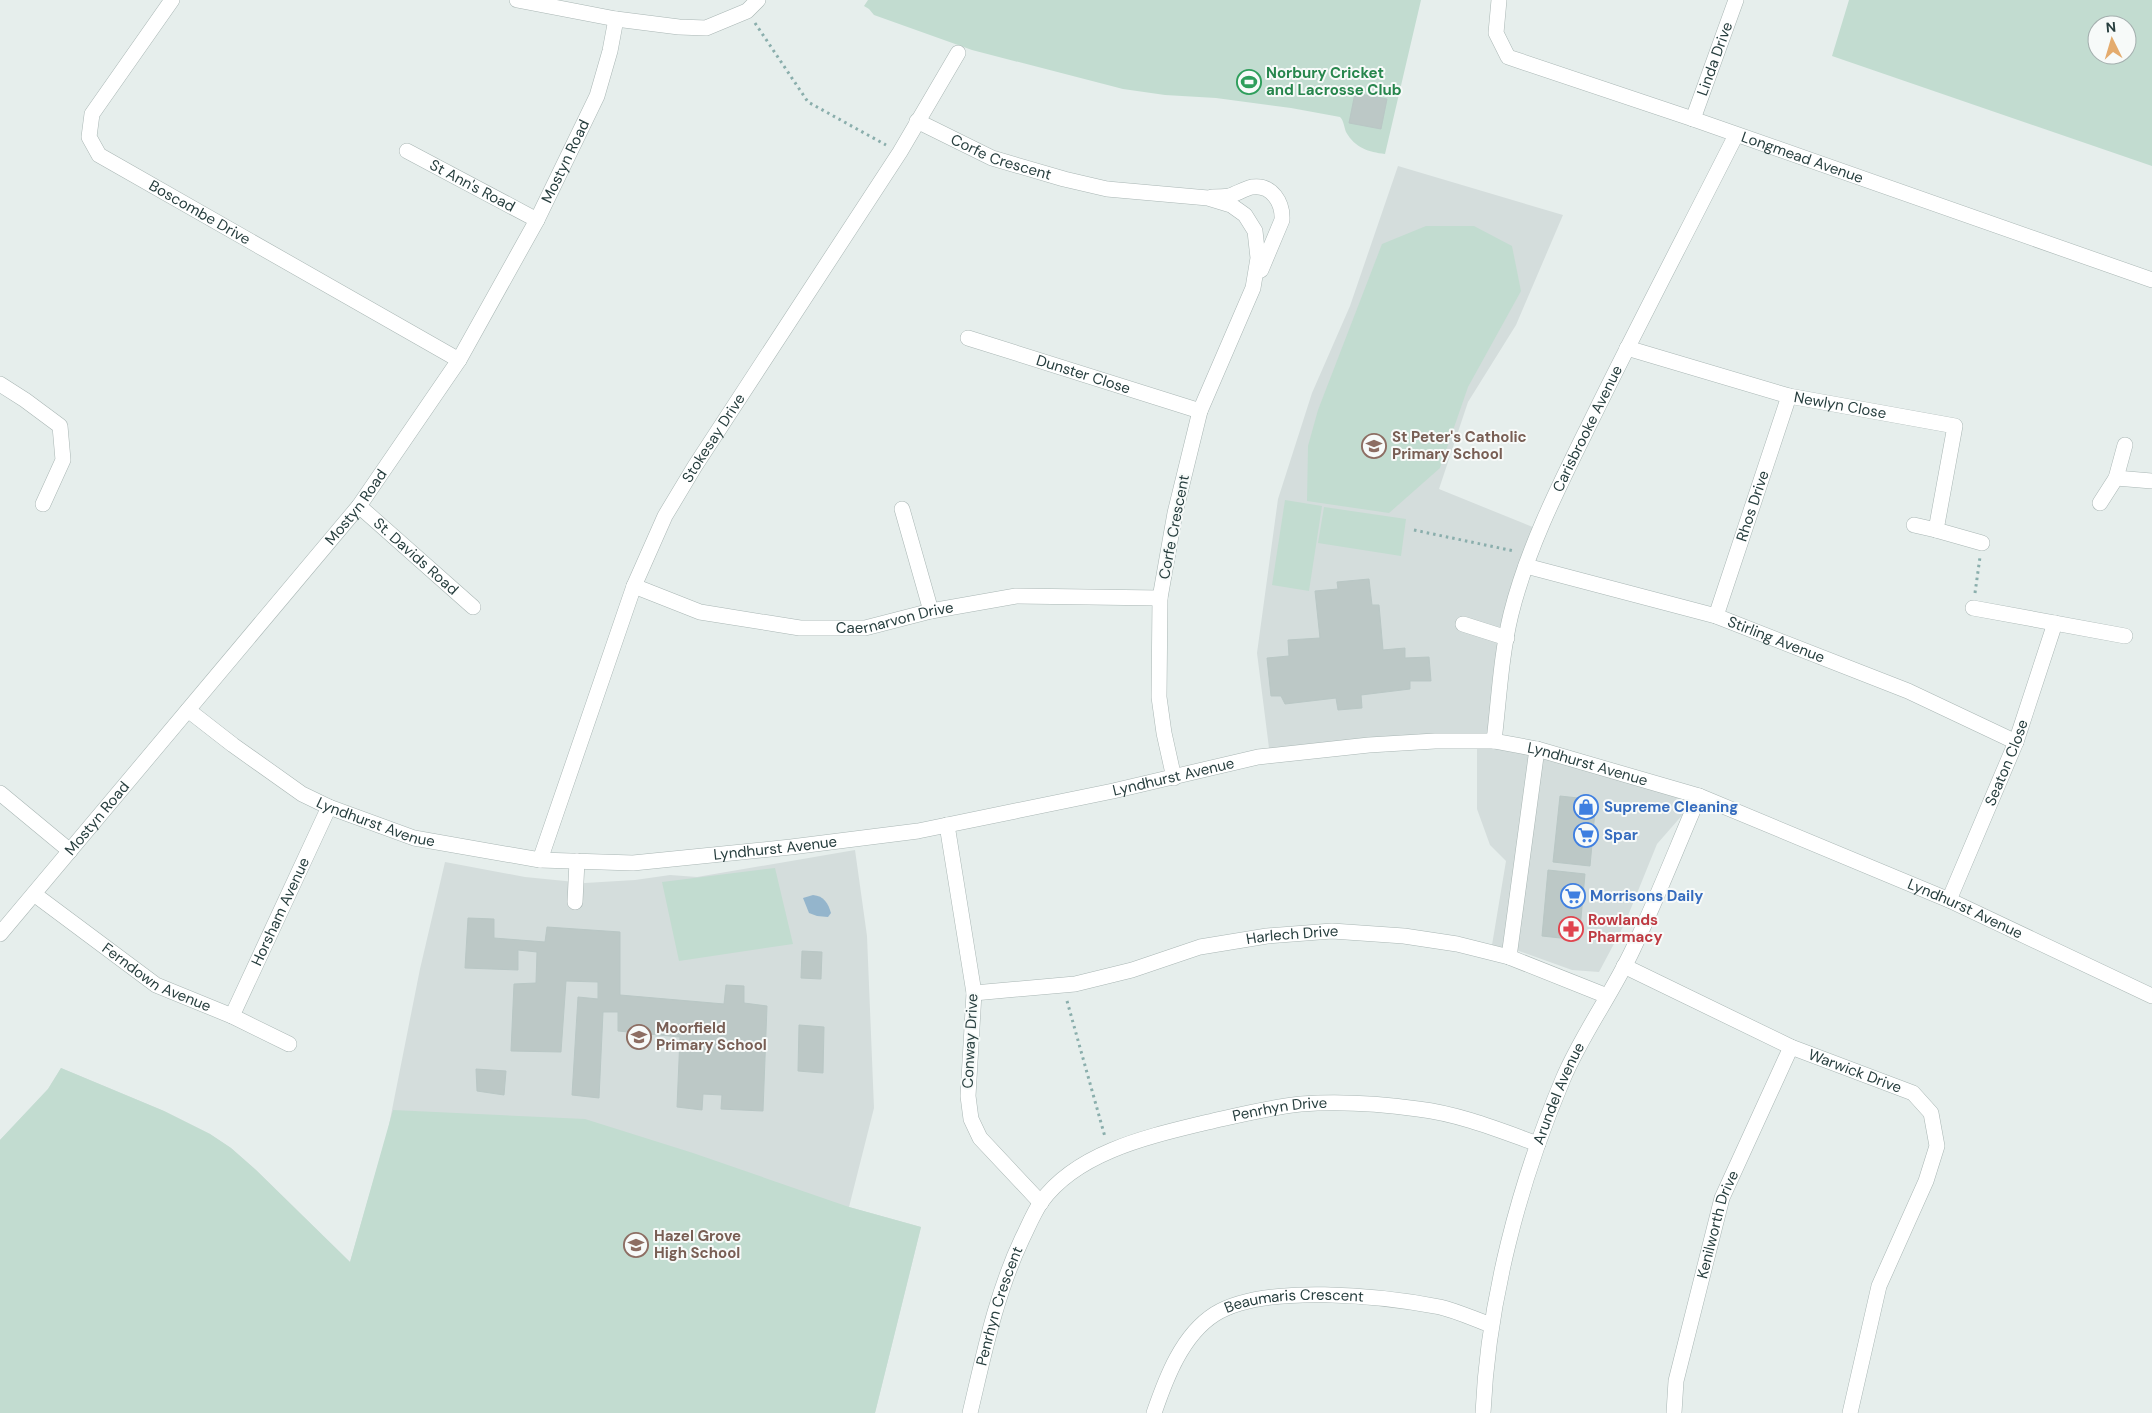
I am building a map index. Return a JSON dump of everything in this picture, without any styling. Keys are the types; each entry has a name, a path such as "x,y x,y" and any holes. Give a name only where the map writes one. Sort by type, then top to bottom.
{"street":[{"name":"Boscombe Drive","path":"172,0 92,114 89,137 99,155 458,360"},
{"path":"516,0 616,19 678,27 706,28 747,11 758,0"},
{"name":"Longmead Avenue","path":"1499,0 1496,33 1508,57 1693,119 1736,136 2152,280"},
{"name":"Linda Drive","path":"1693,119 1736,0"},
{"name":"Mostyn Road","path":"0,934 359,506 458,360 537,220 597,96 616,19"},
{"name":"Stokesay Drive","path":"540,860 634,586 665,516 690,474 900,152 958,53"},
{"name":"Corfe Crescent","path":"917,121 992,158 1064,179 1107,189 1208,198 1229,196 1253,187 1268,190 1278,198 1282,220 1200,411 1175,514 1160,598 1159,697 1164,734 1174,778"},
{"name":"Carisbrooke Avenue","path":"1494,742 1511,614 1528,560 1556,494 1627,348 1736,136"},
{"name":"St Ann's Road","path":"407,150 537,220"},
{"name":"Corfe Crescent","path":"1208,198 1231,205 1245,215 1255,231 1258,258 1253,288"},
{"name":"Dunster Close","path":"968,338 1200,411"},
{"name":"Newlyn Close","path":"1627,348 1789,396 1954,426 1936,530"},
{"path":"0,384 60,426 63,460 44,504"},
{"name":"Rhos Drive","path":"1716,616 1789,396"},
{"path":"2100,503 2116,478 2125,446"},
{"path":"2116,478 2152,481"},
{"name":"St. Davids Road","path":"359,506 473,607"},
{"path":"902,509 931,612"},
{"path":"1914,525 1982,542"},
{"name":"Stirling Avenue","path":"1528,560 1716,616 1908,690 2016,742"},
{"name":"Caernarvon Drive","path":"634,586 700,612 800,628 865,628 931,612 1016,596 1160,598"},
{"path":"1973,608 2125,636"},
{"name":"Seaton Close","path":"1949,900 2016,742 2054,623"},
{"path":"1463,624 1507,638"},
{"name":"Lyndhurst Avenue","path":"188,710 302,794 414,838 540,860 633,863 791,847 918,831 1174,778 1258,757 1316,749 1435,741 1494,742 1537,749 1699,796 1949,900 2152,996"},
{"path":"1509,956 1537,749"},
{"path":"0,793 70,851"},
{"name":"Arundel Avenue","path":"1483,1413 1491,1324 1512,1230 1538,1144 1563,1078 1633,951 1699,796"},
{"name":"Horsham Avenue","path":"232,1016 329,806"},
{"name":"Conway Drive","path":"947,825 974,993 968,1096 972,1119 980,1138 1041,1203"},
{"path":"576,902 577,861"},
{"name":"Ferndown Avenue","path":"34,894 156,985 232,1016 289,1044"},
{"name":"Harlech Drive","path":"974,993 1075,984 1132,970 1200,947 1267,936 1332,931 1404,936 1457,944 1509,956 1607,996"},
{"name":"Warwick Drive","path":"1624,966 1791,1047 1913,1092 1931,1113 1937,1146 1926,1181 1879,1286 1850,1413"},
{"name":"Kenilworth Drive","path":"1674,1413 1676,1381 1722,1198 1791,1047"},
{"name":"Penrhyn Drive","path":"1041,1203 1063,1178 1110,1152 1143,1138 1254,1111 1302,1104 1340,1104 1419,1109 1467,1119 1538,1144"},
{"name":"Penrhyn Crescent","path":"970,1413 1011,1262 1041,1203"},
{"name":"Beaumaris Crescent","path":"1154,1413 1166,1379 1193,1333 1216,1314 1250,1301 1291,1295 1392,1300 1442,1308 1491,1324"}],"path":[{"path":"747,11 808,102 900,152"},
{"path":"1414,530 1528,560"},
{"path":"1973,608 1982,542"},
{"path":"1062,985 1110,1152"}],"shaded area":[{"name":"St Peter's Catholic Primary School","path":"1398,166 1563,215 1516,325 1468,402 1439,489 1540,530 1511,615 1494,741 1699,796 1657,844 1625,923 1599,972 1572,970 1516,950 1492,945 1506,861 1490,845 1477,809 1477,741 1270,756 1257,653 1278,499 1312,393 1350,306"},
{"name":"Hazel Grove High School","path":"855,850 867,936 874,1108 849,1207 921,1227 875,1413 0,1413 0,1140 48,1089 61,1068 164,1111 210,1134 231,1148 350,1262 388,1130 420,969 445,862 525,877 585,883 635,880 670,875 697,877"}],"green space":[{"name":"Norbury Cricket and Lacrosse Club","path":"868,0 1421,0 1385,154 1373,152 1354,142 1346,132 1340,117 1216,98 1165,95 1123,89 972,50 874,15 864,6"},
{"path":"1849,0 2152,0 2152,166 1832,56"},
{"path":"1426,226 1474,226 1512,246 1521,291 1468,387 1440,468 1389,513 1307,501 1308,446 1318,410 1382,244"},
{"path":"1285,500 1322,506 1309,591 1272,585"},
{"path":"1324,507 1406,519 1401,556 1318,543"},
{"path":"775,868 793,944 679,961 662,882"},
{"name":"Hazel Grove High School","path":"61,1068 164,1111 210,1134 231,1148 350,1262 393,1110 585,1119 693,1153 849,1207 921,1227 875,1413 0,1413 0,1140 48,1089"}],"water":[{"path":"813,895 823,898 827,903 831,913 828,917 809,913 803,898"}],"building":[{"path":"1355,93 1387,99 1381,129 1349,123"},
{"path":"1369,579 1372,605 1379,605 1383,650 1405,648 1405,658 1429,657 1431,681 1410,681 1410,689 1361,695 1362,708 1338,710 1336,698 1285,704 1281,696 1271,696 1267,658 1289,656 1288,640 1320,638 1315,591 1338,589 1337,582"},
{"path":"1560,796 1596,800 1590,866 1553,862"},
{"path":"1548,870 1585,874 1579,940 1542,936"},
{"path":"468,918 494,919 494,938 545,942 547,927 620,932 620,995 724,1004 726,985 744,986 744,1003 767,1006 763,1111 721,1109 722,1095 703,1094 702,1110 677,1107 680,1037 618,1031 618,1012 603,1012 599,1098 572,1095 578,997 598,999 598,982 566,981 561,1052 511,1051 514,984 536,983 537,952 518,950 518,970 465,968"},
{"path":"802,951 822,952 821,979 801,978"},
{"path":"799,1025 824,1027 823,1073 798,1071"},
{"path":"476,1069 506,1071 504,1095 477,1091"}],"place":[{"name":"Norbury Cricket and Lacrosse Club","path":"1249,82"},
{"name":"St Peter's Catholic Primary School","path":"1374,446"},
{"name":"Supreme Cleaning","path":"1586,807"},
{"name":"Spar","path":"1586,835"},
{"name":"Morrisons Daily","path":"1573,896"},
{"name":"Rowlands Pharmacy","path":"1571,929"},
{"name":"Moorfield Primary School","path":"639,1037"},
{"name":"Hazel Grove High School","path":"636,1245"}]}
